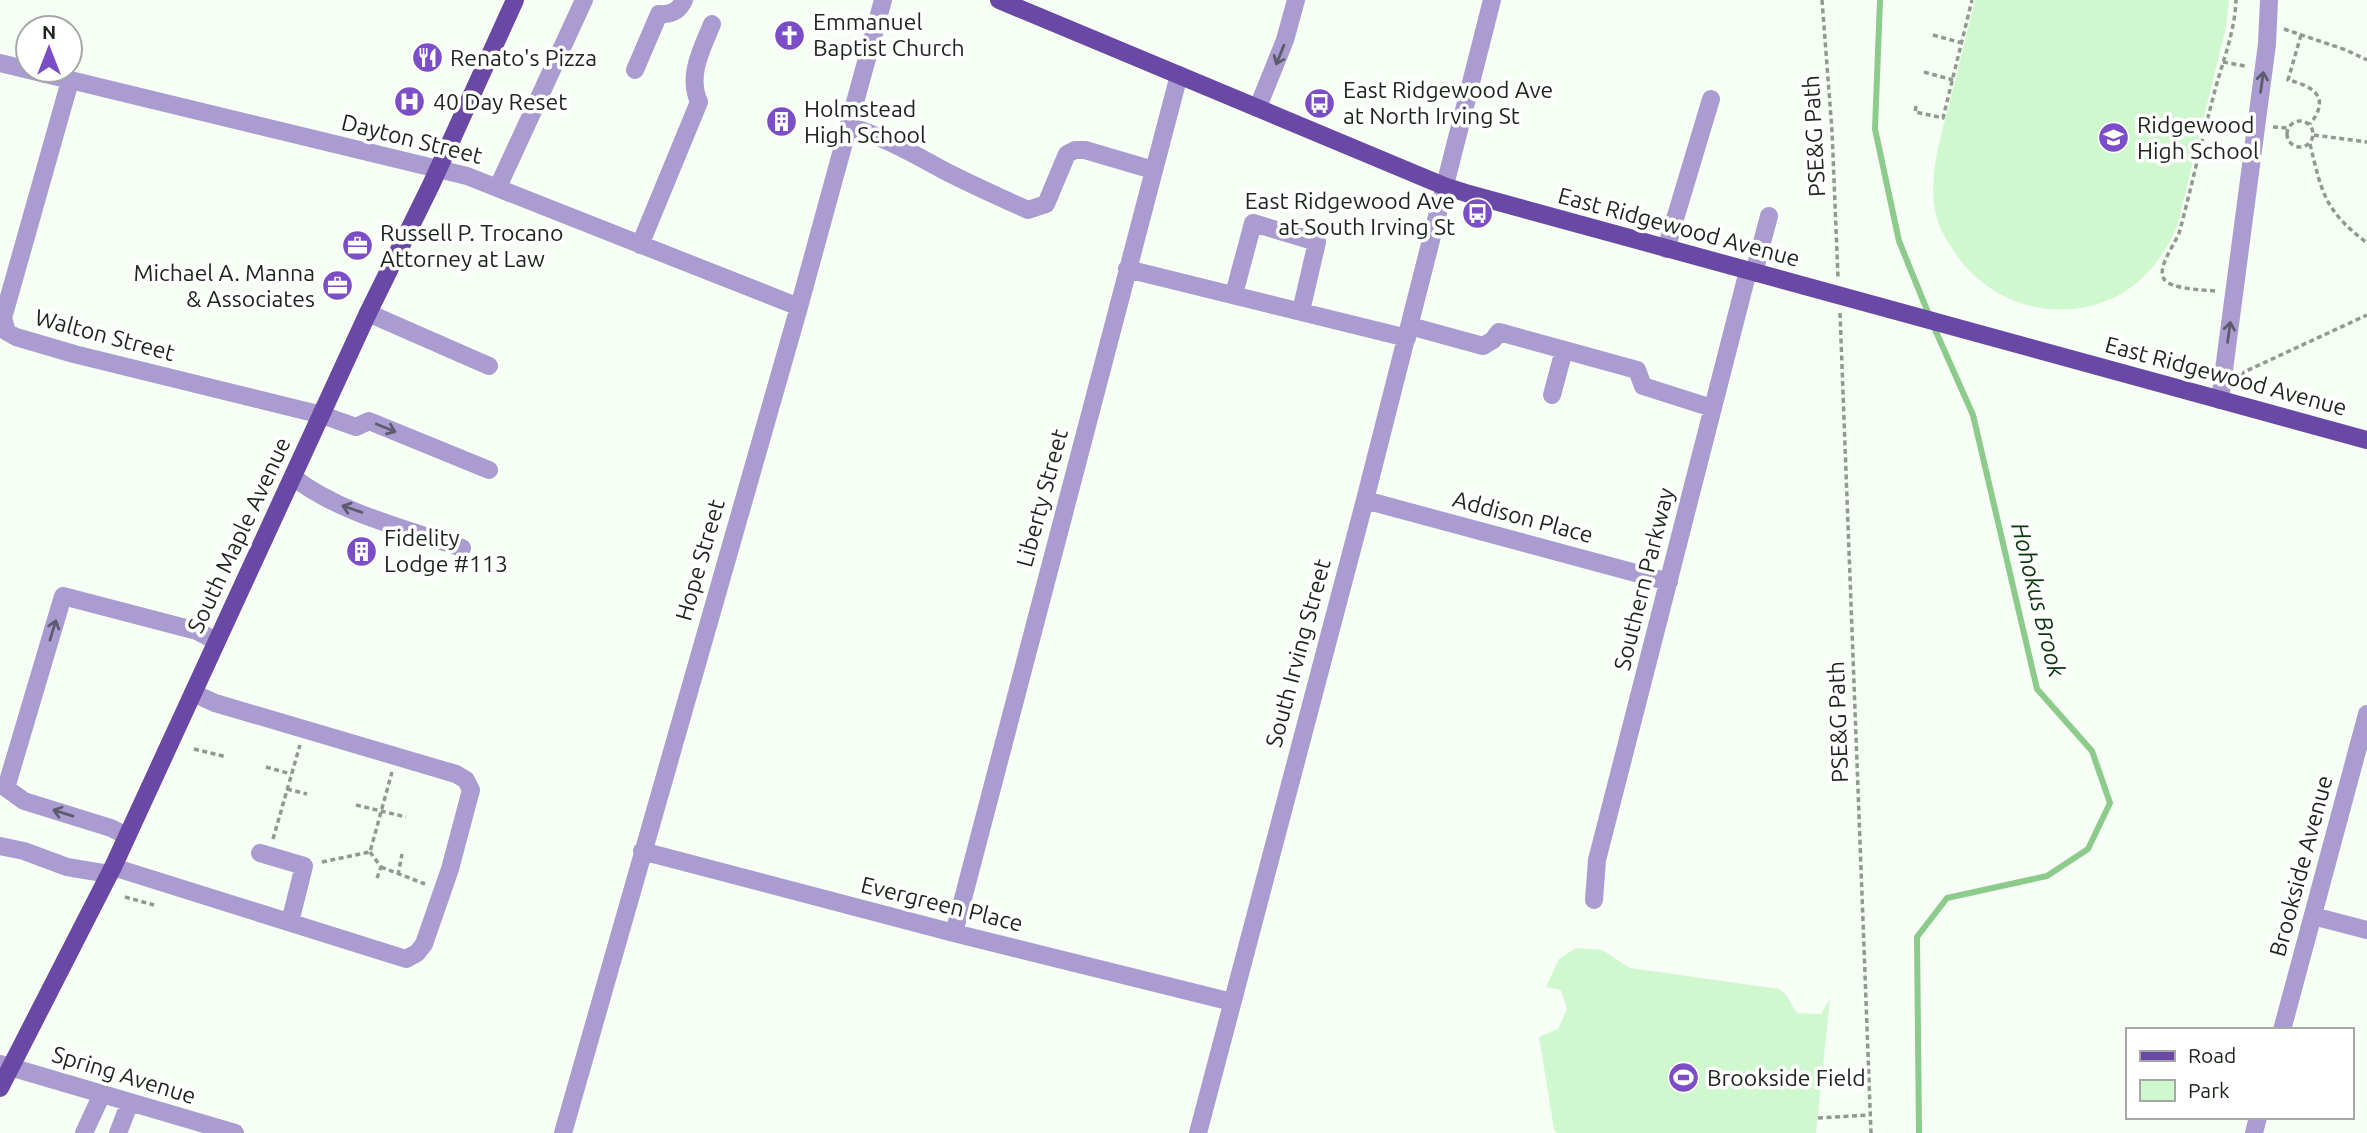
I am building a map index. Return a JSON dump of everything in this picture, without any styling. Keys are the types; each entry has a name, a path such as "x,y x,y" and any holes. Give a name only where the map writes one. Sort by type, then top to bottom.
{"main road":[{"name":"South Maple Avenue","path":"0,1088 5,1065 111,870 515,0"},
{"name":"East Ridgewood Avenue","path":"999,0 1444,186 2367,440"}],"street":[{"path":"498,187 584,0"},
{"path":"635,69 659,14 666,15 678,10 684,0"},
{"name":"Hope Street","path":"563,1133 799,307 883,0"},
{"path":"1258,107 1285,40 1296,0"},
{"name":"South Irving Street","path":"1198,1133 1365,499 1492,0"},
{"path":"2220,400 2267,44 2269,0"},
{"path":"640,245 699,102 695,92 696,64 712,24"},
{"name":"Liberty Street","path":"954,933 1179,75"},
{"name":"Walton Street","path":"70,84 3,318 7,332 74,354 322,415"},
{"name":"Dayton Street","path":"84,84 438,169 498,187 799,307"},
{"path":"1666,249 1712,99"},
{"path":"848,126 914,153 1028,210 1046,204 1067,154 1075,150 1085,150 1153,170"},
{"name":"Southern Parkway","path":"1594,900 1597,860 1712,408 1769,216"},
{"path":"1234,294 1253,223 1317,242 1301,311"},
{"path":"1127,269 1301,311 1483,346 1499,332 1637,370 1643,386 1712,408"},
{"path":"368,313 489,366"},
{"path":"1552,395 1564,350"},
{"path":"322,415 356,427 369,421 489,470"},
{"path":"293,477 313,492 337,504 462,548"},
{"name":"Addison Place","path":"1365,499 1669,582"},
{"path":"127,836 111,828 24,801 6,788 63,596 197,631 216,641"},
{"path":"0,846 24,851 60,865 111,870 406,959 417,953 424,944 442,890 471,790 466,780 456,774 215,704 193,693"},
{"name":"Brookside Avenue","path":"2283,1028 2367,714"},
{"name":"Evergreen Place","path":"642,851 1232,1002"},
{"path":"264,855 304,866 290,922"},
{"path":"2313,916 2367,930"},
{"path":"0,1050 5,1065"},
{"name":"Spring Avenue","path":"5,1065 234,1133"},
{"path":"84,1133 102,1094"},
{"path":"118,1133 130,1102"}],"path":[{"name":"PSE&G Path","path":"1822,0 1832,131 1838,271"},
{"path":"1916,106 1914,112 1943,118 1972,0"},
{"path":"2216,292 2178,286 2162,277 2165,260 2178,239 2231,32 2236,0"},
{"path":"1933,35 1962,43"},
{"path":"2367,60 2301,35 2288,80 2306,85 2318,96 2318,108 2310,124 2314,135 2310,144 2320,184 2336,215 2367,243"},
{"path":"2223,62 2237,65"},
{"path":"1924,72 1953,80"},
{"path":"2272,127 2288,128 2298,121 2310,124"},
{"path":"2288,128 2287,137 2292,145 2301,147 2310,144"},
{"path":"2314,135 2367,142"},
{"name":"PSE&G Path","path":"1840,310 1871,1133"},
{"path":"2238,380 2244,372 2367,315"},
{"path":"264,855 304,730"},
{"path":"194,749 227,757"},
{"path":"370,852 396,757"},
{"path":"266,767 291,774"},
{"path":"287,789 307,794"},
{"path":"356,805 406,817"},
{"path":"304,866 370,852"},
{"path":"370,852 381,867 442,890"},
{"path":"398,875 402,854"},
{"path":"376,881 381,867"},
{"path":"125,897 154,905"},
{"path":"1818,1118 1870,1115"}],"green space":[{"path":"1975,0 2229,0 2226,27 2177,227 2152,268 2135,284 2115,297 2069,309 2046,309 2024,304 1983,283 1966,267 1941,231 1934,203 1934,171"},
{"name":"Brookside Field","path":"1576,948 1602,950 1630,968 1779,989 1787,996 1797,1013 1821,1014 1830,999 1816,1133 1557,1133 1554,1129 1539,1037 1558,1029 1567,1009 1561,990 1546,987 1559,959"}],"waterway":[{"name":"Hohokus Brook","path":"1880,0 1875,129 1899,241 1929,315"},
{"name":"Hohokus Brook","path":"1919,1133 1917,937 1947,898 2047,876 2088,849 2110,803 2092,751 2037,689 1973,415 1933,325"}],"place":[{"name":"Emmanuel Baptist Church","path":"790,35"},
{"name":"Renato's Pizza","path":"427,58"},
{"name":"40 Day Reset","path":"410,102"},
{"name":"East Ridgewood Ave at North Irving St","path":"1320,103"},
{"name":"Holmstead High School","path":"781,122"},
{"name":"Ridgewood High School","path":"2114,138"},
{"name":"East Ridgewood Ave at South Irving St","path":"1478,214"},
{"name":"Russell P. Trocano Attorney at Law","path":"357,246"},
{"name":"Michael A. Manna & Associates","path":"338,286"},
{"name":"Fidelity Lodge #113","path":"361,551"},
{"name":"Brookside Field","path":"1684,1078"}]}
